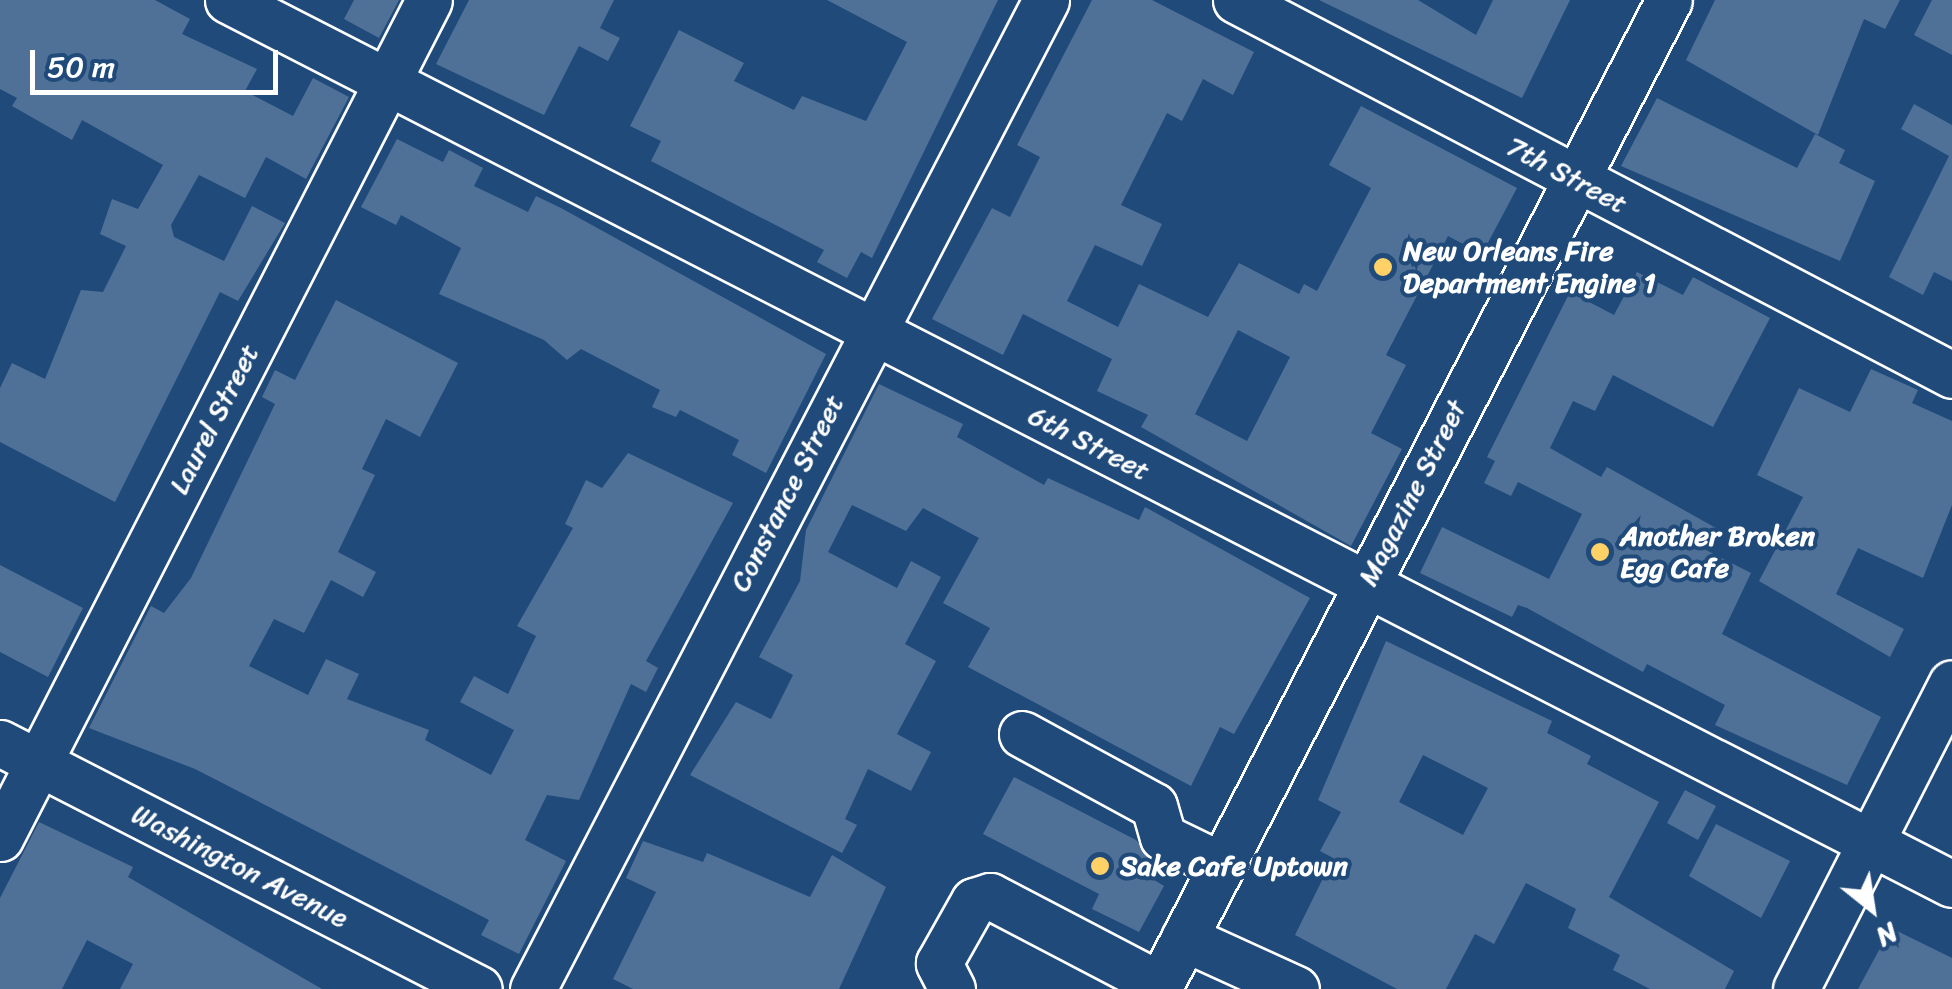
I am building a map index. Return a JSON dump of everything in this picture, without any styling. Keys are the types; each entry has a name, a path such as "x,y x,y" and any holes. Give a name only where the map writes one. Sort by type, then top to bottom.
{"street":[{"name":"6th Street","path":"228,0 1952,884"},
{"name":"Laurel Street","path":"0,838 20,753 429,0"},
{"name":"Constance Street","path":"534,989 870,332 1046,0"},
{"name":"7th Street","path":"1236,0 1952,375"},
{"name":"Magazine Street","path":"1159,987 1669,0"},
{"path":"1796,989 1952,683"},
{"path":"1022,734 1154,806 1163,837 1221,865"},
{"name":"Washington Avenue","path":"20,753 479,989"},
{"path":"948,987 939,963 974,902 990,896 1159,987"},
{"path":"1184,938 1296,989"}],"building":[{"path":"0,0 155,0 190,19 182,34 257,69 245,91 293,116 313,78 349,97 306,179 266,157 245,198 199,175 171,225 174,237 224,261 252,206 285,223 238,301 220,292 115,502 0,442 0,388 12,363 45,379 81,290 103,292 126,246 100,234 112,199 138,209 163,165 82,120 72,140 12,106 17,98 0,89"},
{"path":"354,0 399,0 379,38 344,19"},
{"path":"469,0 614,0 600,28 620,38 608,61 579,46 544,115 436,64"},
{"path":"827,0 998,0 872,258 861,252 847,278 817,262 824,250 651,161 661,141 630,126 679,30 744,63 734,81 794,110 802,96 866,121 907,42"},
{"path":"1092,0 1152,0 1254,52 1233,95 1203,79 1182,121 1167,113 1121,205 1162,224 1142,266 1095,245 1067,301 1118,327 1139,284 1208,317 1239,263 1299,294 1304,284 1317,291 1371,188 1329,165 1361,106 1517,188 1482,254 1448,236 1386,355 1406,365 1371,433 1402,449 1351,546 1141,427 1148,415 1097,391 1112,359 1023,314 1003,355 932,319 992,208 1010,217 1040,157 1017,145","holes":["1238,330 1290,357 1247,441 1195,414"]},
{"path":"1319,0 1418,0 1476,35 1493,0 1570,0 1522,98"},
{"path":"1715,0 1900,0 1885,29 1864,19 1818,135 1686,60"},
{"path":"1932,0 1952,0 1952,55 1914,35"},
{"path":"1657,98 1797,168 1815,134 1845,150 1839,163 1875,181 1840,261 1621,166"},
{"path":"1914,104 1952,125 1952,281 1934,272 1923,295 1889,277 1949,156 1901,129"},
{"path":"397,139 443,162 449,150 483,168 474,186 528,212 536,196 826,354 766,473 732,455 739,440 680,410 676,417 652,407 660,390 581,349 567,360 544,340 439,294 461,248 401,215 396,225 361,207"},
{"path":"1637,272 1683,295 1693,277 1770,318 1713,427 1613,375 1595,411 1573,401 1550,448 1601,477 1607,467 1716,528 1704,549 1751,573 1722,634 1881,717 1847,785 1715,725 1725,705 1647,664 1643,672 1527,608 1518,605 1512,617 1420,573 1442,527 1549,579 1582,514 1518,482 1511,496 1484,483 1495,461 1487,457 1570,292 1614,315"},
{"path":"336,300 458,363 420,437 386,419 362,469 375,475 338,552 376,572 363,597 331,580 304,633 274,619 249,666 308,695 326,659 359,674 347,699 429,730 425,740 491,775 514,730 460,702 474,676 508,694 536,636 517,626 573,528 565,524 586,480 602,488 628,453 733,503 646,661 658,668 646,692 631,684 579,800 547,795 525,840 566,861 519,954 481,935 489,920 195,769 89,728 151,606 164,613 191,578 275,404 262,397 275,370 295,380"},
{"path":"1871,369 1918,390 1912,403 1952,421 1952,505 1923,578 1858,548 1836,594 1904,629 1890,657 1759,581 1803,497 1757,475 1799,388 1850,412"},
{"path":"879,384 963,424 957,437 1044,485 1048,478 1139,520 1145,507 1310,598 1234,734 1220,727 1191,786 968,667 990,628 943,603 979,538 923,508 906,531 852,505 828,552 897,588 911,561 941,577 905,644 936,661 897,734 931,752 911,791 868,769 845,819 857,825 842,853 690,775 736,702 771,719 793,675 759,657 800,581 806,530"},
{"path":"0,565 83,608 48,677 0,652"},
{"path":"1386,641 1552,721 1547,733 1591,756 1587,764 1659,802 1609,897 1734,971 1725,989 1650,989 1613,970 1620,955 1568,928 1576,909 1526,883 1494,944 1475,934 1446,989 1397,989 1295,935 1333,858 1320,851 1341,812 1318,800","holes":["1423,755 1488,788 1463,835 1399,802"]},
{"name":"Sake Cafe Uptown","path":"1014,777 1136,840 1157,863 1151,878 1164,886 1139,932 1092,909 1099,894 983,834"},
{"path":"1685,790 1716,806 1698,840 1667,823"},
{"path":"39,822 133,867 128,877 322,989 120,989 133,964 87,940 62,989 0,989 0,898"},
{"path":"1716,824 1790,861 1761,918 1689,876"},
{"path":"643,841 703,862 707,853 810,897 832,855 886,887 839,989 633,989 613,979 656,892 626,878"},
{"path":"1891,928 1952,958 1952,989 1858,989"}],"place":[{"name":"New Orleans Fire Department Engine 1","path":"1383,267"},
{"name":"Another Broken Egg Cafe","path":"1600,552"},
{"name":"Sake Cafe Uptown","path":"1100,866"}]}
